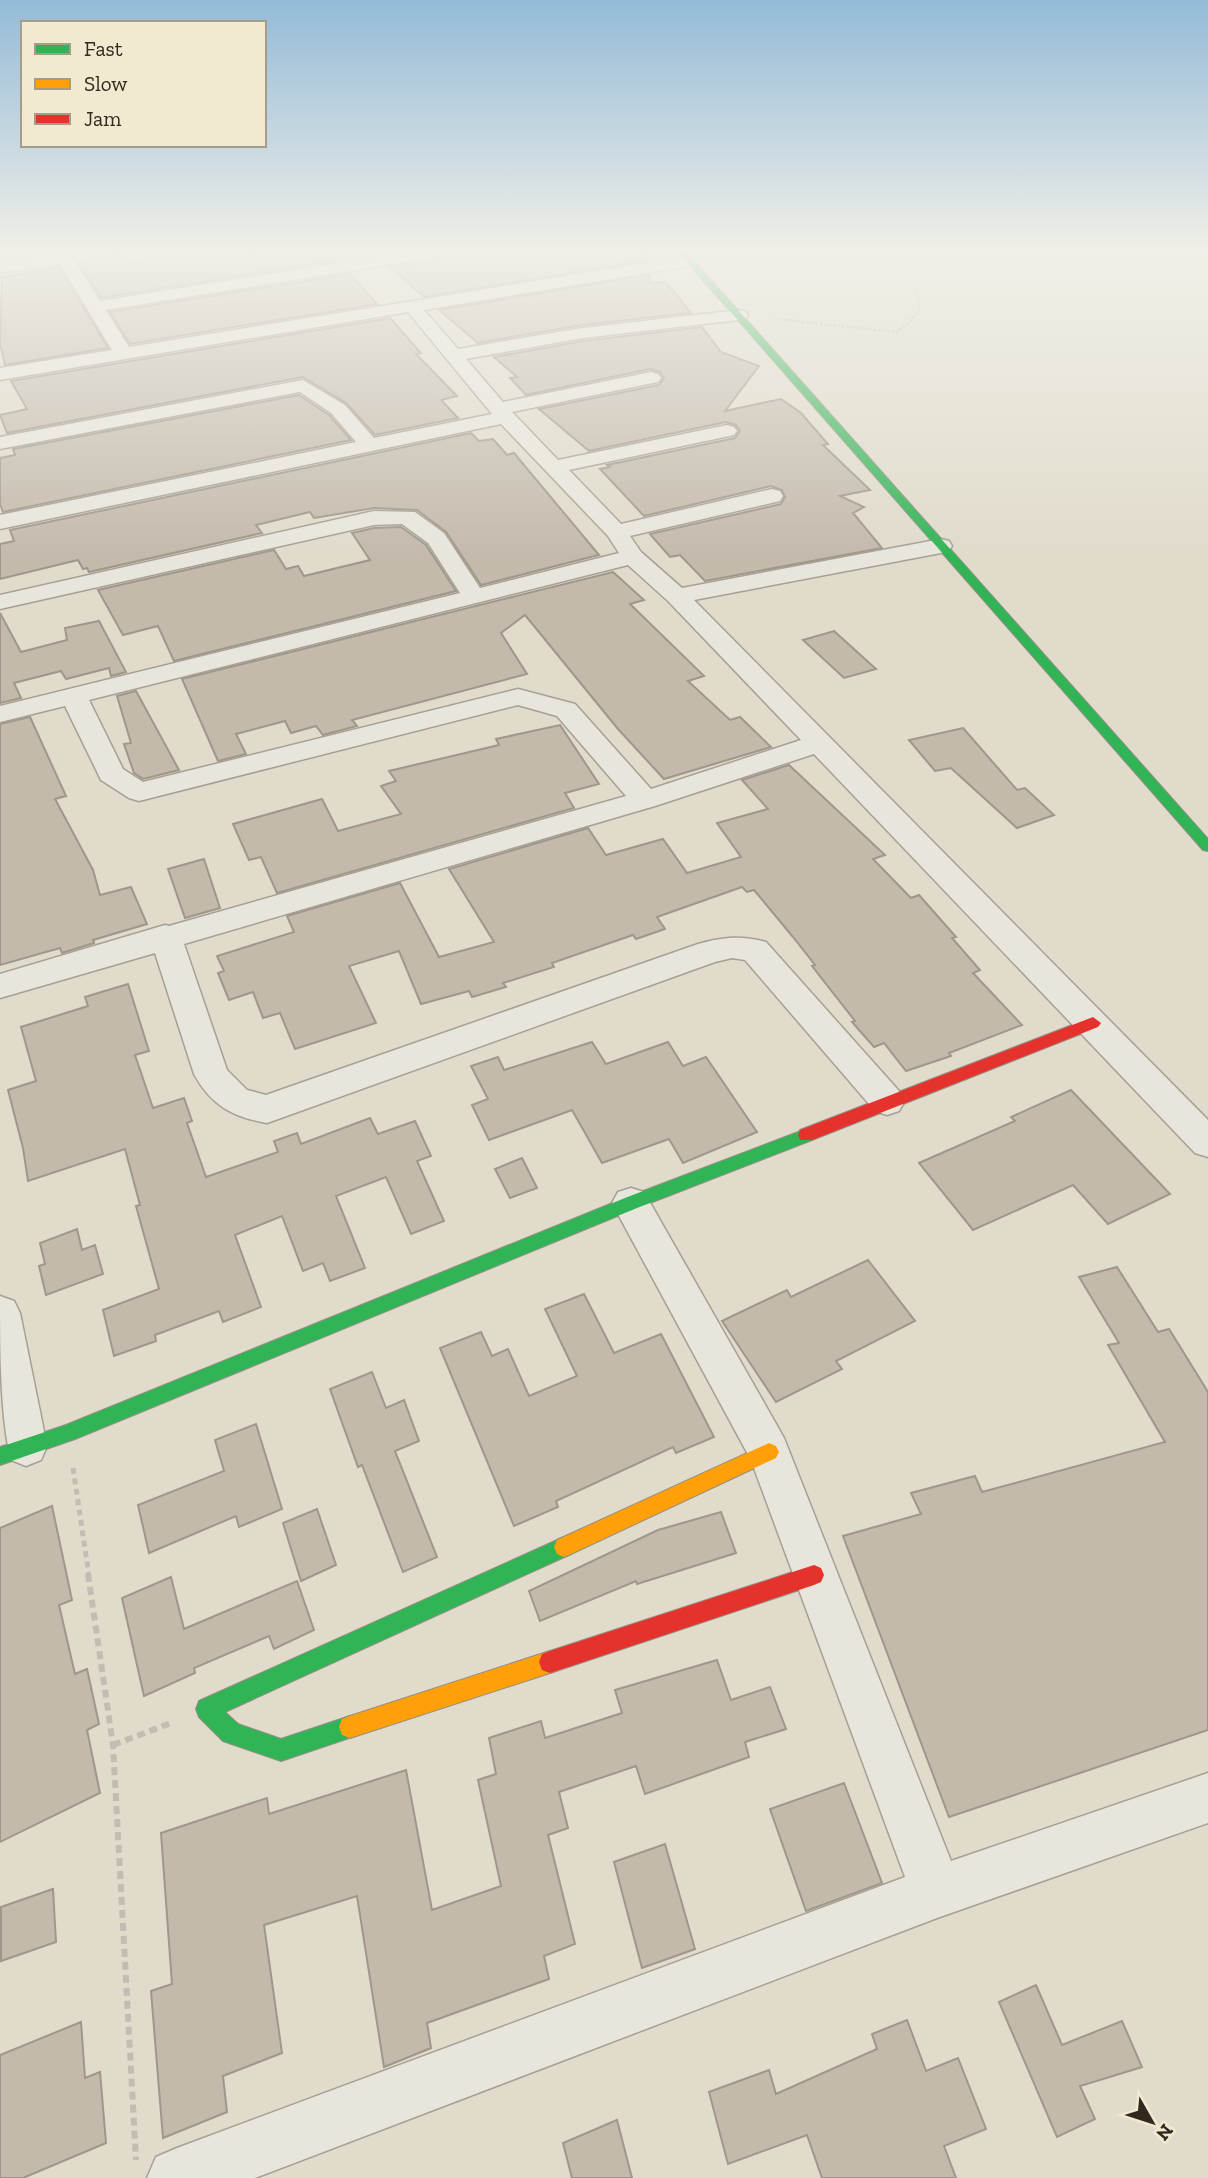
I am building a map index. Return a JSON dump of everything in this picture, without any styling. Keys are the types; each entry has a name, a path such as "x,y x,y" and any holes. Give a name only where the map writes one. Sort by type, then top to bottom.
{"street":[{"path":"0,374 120,355"},
{"path":"452,356 460,355"},
{"path":"774,355 1208,847"},
{"path":"452,356 502,413 616,532 633,556 677,596 1208,1143"},
{"path":"0,522 371,447 651,378"},
{"path":"0,443 303,386 338,409 371,447"},
{"path":"554,467 727,430"},
{"path":"616,532 772,496"},
{"path":"0,601 374,518 407,517 436,538 474,596"},
{"path":"677,596 941,545"},
{"path":"0,714 633,556"},
{"path":"73,695 111,774 139,792 518,697 566,710 645,800"},
{"path":"0,986 164,936 645,800 818,744"},
{"path":"164,936 211,1074 220,1089 242,1106 267,1109 709,952 732,947 755,950 887,1101"},
{"path":"0,1313 13,1451 68,1433 631,1203 887,1101 1093,1023"},
{"path":"631,1203 769,1452 937,1892"},
{"path":"769,1452 207,1709 231,1733 281,1750 814,1575"},
{"path":"169,2174 937,1892 1208,1798"}],"path":[{"path":"68,1433 113,1745 169,2174"},
{"path":"113,1745 207,1709"}],"building":[{"path":"3,355 68,355 5,365"},
{"path":"170,355 417,355 457,396 441,400 458,418 375,435 346,403 303,377 7,433 0,415 27,409 11,381"},
{"path":"507,355 728,355 759,366 725,411 781,399 801,413 828,444 823,445 870,490 840,496 864,507 853,513 882,548 705,581 680,555 670,557 650,534 781,504 785,497 782,490 771,486 644,516 600,469 610,467 607,465 735,438 740,431 736,425 726,422 589,451 539,409 659,385 664,378 660,372 650,369 526,395 510,378 517,377 494,357"},
{"path":"299,395 329,415 351,440 3,512 0,504 0,458 15,455 13,449"},
{"path":"471,433 479,441 493,439 507,455 514,453 599,555 481,585 446,532 417,510 374,508 314,518 310,512 256,525 262,533 89,572 87,568 83,569 78,560 0,579 0,544 14,541 10,530"},
{"path":"401,527 426,545 456,591 174,661 158,626 123,635 98,590 274,550 286,569 298,566 304,576 370,560 352,533 374,528"},
{"path":"613,572 644,600 630,604 704,676 688,681 730,720 740,717 771,747 664,779 618,729 525,615 501,633 527,674 352,720 357,726 323,735 316,726 291,733 285,721 236,734 246,754 218,761 182,679"},
{"path":"0,613 21,652 67,640 65,628 99,621 126,672 111,676 109,668 66,679 61,671 14,683 21,698 0,703"},
{"path":"834,631 876,669 844,678 803,640"},
{"path":"136,691 179,770 143,779 134,773 124,744 131,743 117,696"},
{"path":"30,717 66,796 55,799 93,870 100,895 131,887 147,924 93,940 94,943 62,953 60,948 0,965 0,724"},
{"path":"560,725 599,784 565,793 574,808 277,893 261,857 249,860 233,824 322,799 338,831 401,814 381,786 396,781 389,771 499,745 496,739"},
{"path":"963,728 1017,790 1025,788 1054,815 1017,828 951,768 935,771 909,740"},
{"path":"789,765 885,855 873,859 911,898 919,895 956,937 952,938 980,970 973,973 1022,1025 949,1053 951,1056 906,1071 884,1043 874,1047 852,1022 855,1021 793,937 754,890 747,892 742,887 657,917 665,929 636,939 633,935 552,963 554,967 503,983 506,987 472,997 469,991 421,1004 399,951 349,966 376,1023 295,1049 280,1013 263,1018 253,992 229,1000 218,973 224,971 217,956 294,932 287,916 400,883 439,957 494,942 449,869 588,828 606,855 663,839 687,873 741,857 717,823 768,809 742,780"},
{"path":"204,859 220,908 185,918 168,869"},
{"path":"128,984 149,1051 135,1055 153,1108 184,1098 192,1121 187,1123 206,1177 278,1152 274,1141 297,1133 301,1144 370,1118 378,1134 415,1121 431,1156 417,1161 444,1221 411,1234 386,1177 336,1196 365,1268 330,1281 323,1263 303,1271 282,1216 235,1235 261,1307 223,1322 219,1311 155,1335 156,1341 114,1356 103,1310 159,1289 136,1206 140,1205 125,1149 28,1181 23,1148 8,1090 36,1081 21,1027 88,1006 85,997"},
{"path":"592,1042 606,1064 668,1042 683,1066 706,1057 757,1132 683,1163 669,1139 602,1163 572,1110 489,1140 472,1105 488,1099 471,1066 498,1057 504,1070"},
{"path":"1071,1090 1170,1194 1108,1224 1073,1185 973,1230 919,1163 1015,1121 1011,1117"},
{"path":"522,1158 537,1188 510,1198 495,1169"},
{"path":"77,1229 82,1250 95,1245 103,1274 46,1295 39,1266 45,1264 40,1243"},
{"path":"868,1260 915,1321 836,1361 842,1369 776,1402 722,1321 787,1290 791,1297"},
{"path":"1117,1267 1158,1332 1169,1329 1208,1392 1208,1730 949,1817 843,1536 921,1514 911,1493 975,1476 982,1492 1165,1442 1108,1345 1119,1343 1079,1277"},
{"path":"584,1294 614,1353 661,1334 714,1437 676,1453 673,1447 556,1501 558,1507 514,1526 440,1348 481,1332 492,1356 508,1349 529,1396 577,1376 545,1309"},
{"path":"372,1372 386,1408 404,1400 419,1441 395,1451 437,1557 403,1572 362,1465 358,1467 330,1389"},
{"path":"256,1424 282,1509 239,1527 236,1516 149,1553 138,1505 224,1471 215,1440"},
{"path":"52,1506 72,1600 59,1605 75,1674 87,1669 99,1724 87,1730 100,1793 0,1842 0,1528"},
{"path":"317,1509 336,1565 301,1581 283,1523"},
{"path":"721,1512 736,1553 637,1584 636,1581 540,1621 529,1591 658,1530"},
{"path":"171,1577 184,1629 297,1581 314,1630 274,1649 269,1636 194,1668 195,1673 144,1696 122,1598"},
{"path":"717,1660 731,1700 770,1687 786,1729 745,1742 749,1757 645,1794 636,1766 559,1792 568,1828 548,1835 575,1944 544,1956 549,1979 427,2023 431,2048 384,2067 357,1896 264,1925 282,2053 223,2076 227,2112 163,2138 151,1991 172,1984 161,1833 267,1798 269,1814 406,1770 432,1910 501,1886 478,1780 496,1774 489,1738 541,1721 545,1738 622,1713 615,1690"},
{"path":"844,1783 882,1883 806,1911 770,1809"},
{"path":"665,1844 695,1949 642,1968 614,1862"},
{"path":"53,1889 56,1942 1,1961 1,1907"},
{"path":"1036,1985 1062,2045 1122,2021 1142,2067 1080,2086 1095,2119 1057,2137 999,2002"},
{"path":"907,2020 926,2071 958,2058 986,2129 944,2146 956,2178 822,2178 807,2135 728,2164 709,2092 769,2070 776,2094 877,2049 872,2034"},
{"path":"81,2022 85,2078 100,2072 106,2143 23,2178 0,2178 0,2055"},
{"path":"617,2120 632,2178 572,2178 563,2143"}],"traffic: fast":[{"path":"773,355 1208,847"},
{"path":"0,1456 68,1433 631,1203 806,1135"},
{"path":"350,1727 281,1750 231,1733 207,1709 564,1547"}],"traffic: slow":[{"path":"564,1547 769,1452"},
{"path":"350,1727 550,1662"}],"traffic: jam":[{"path":"806,1135 1093,1023"},
{"path":"550,1662 814,1575"}]}
